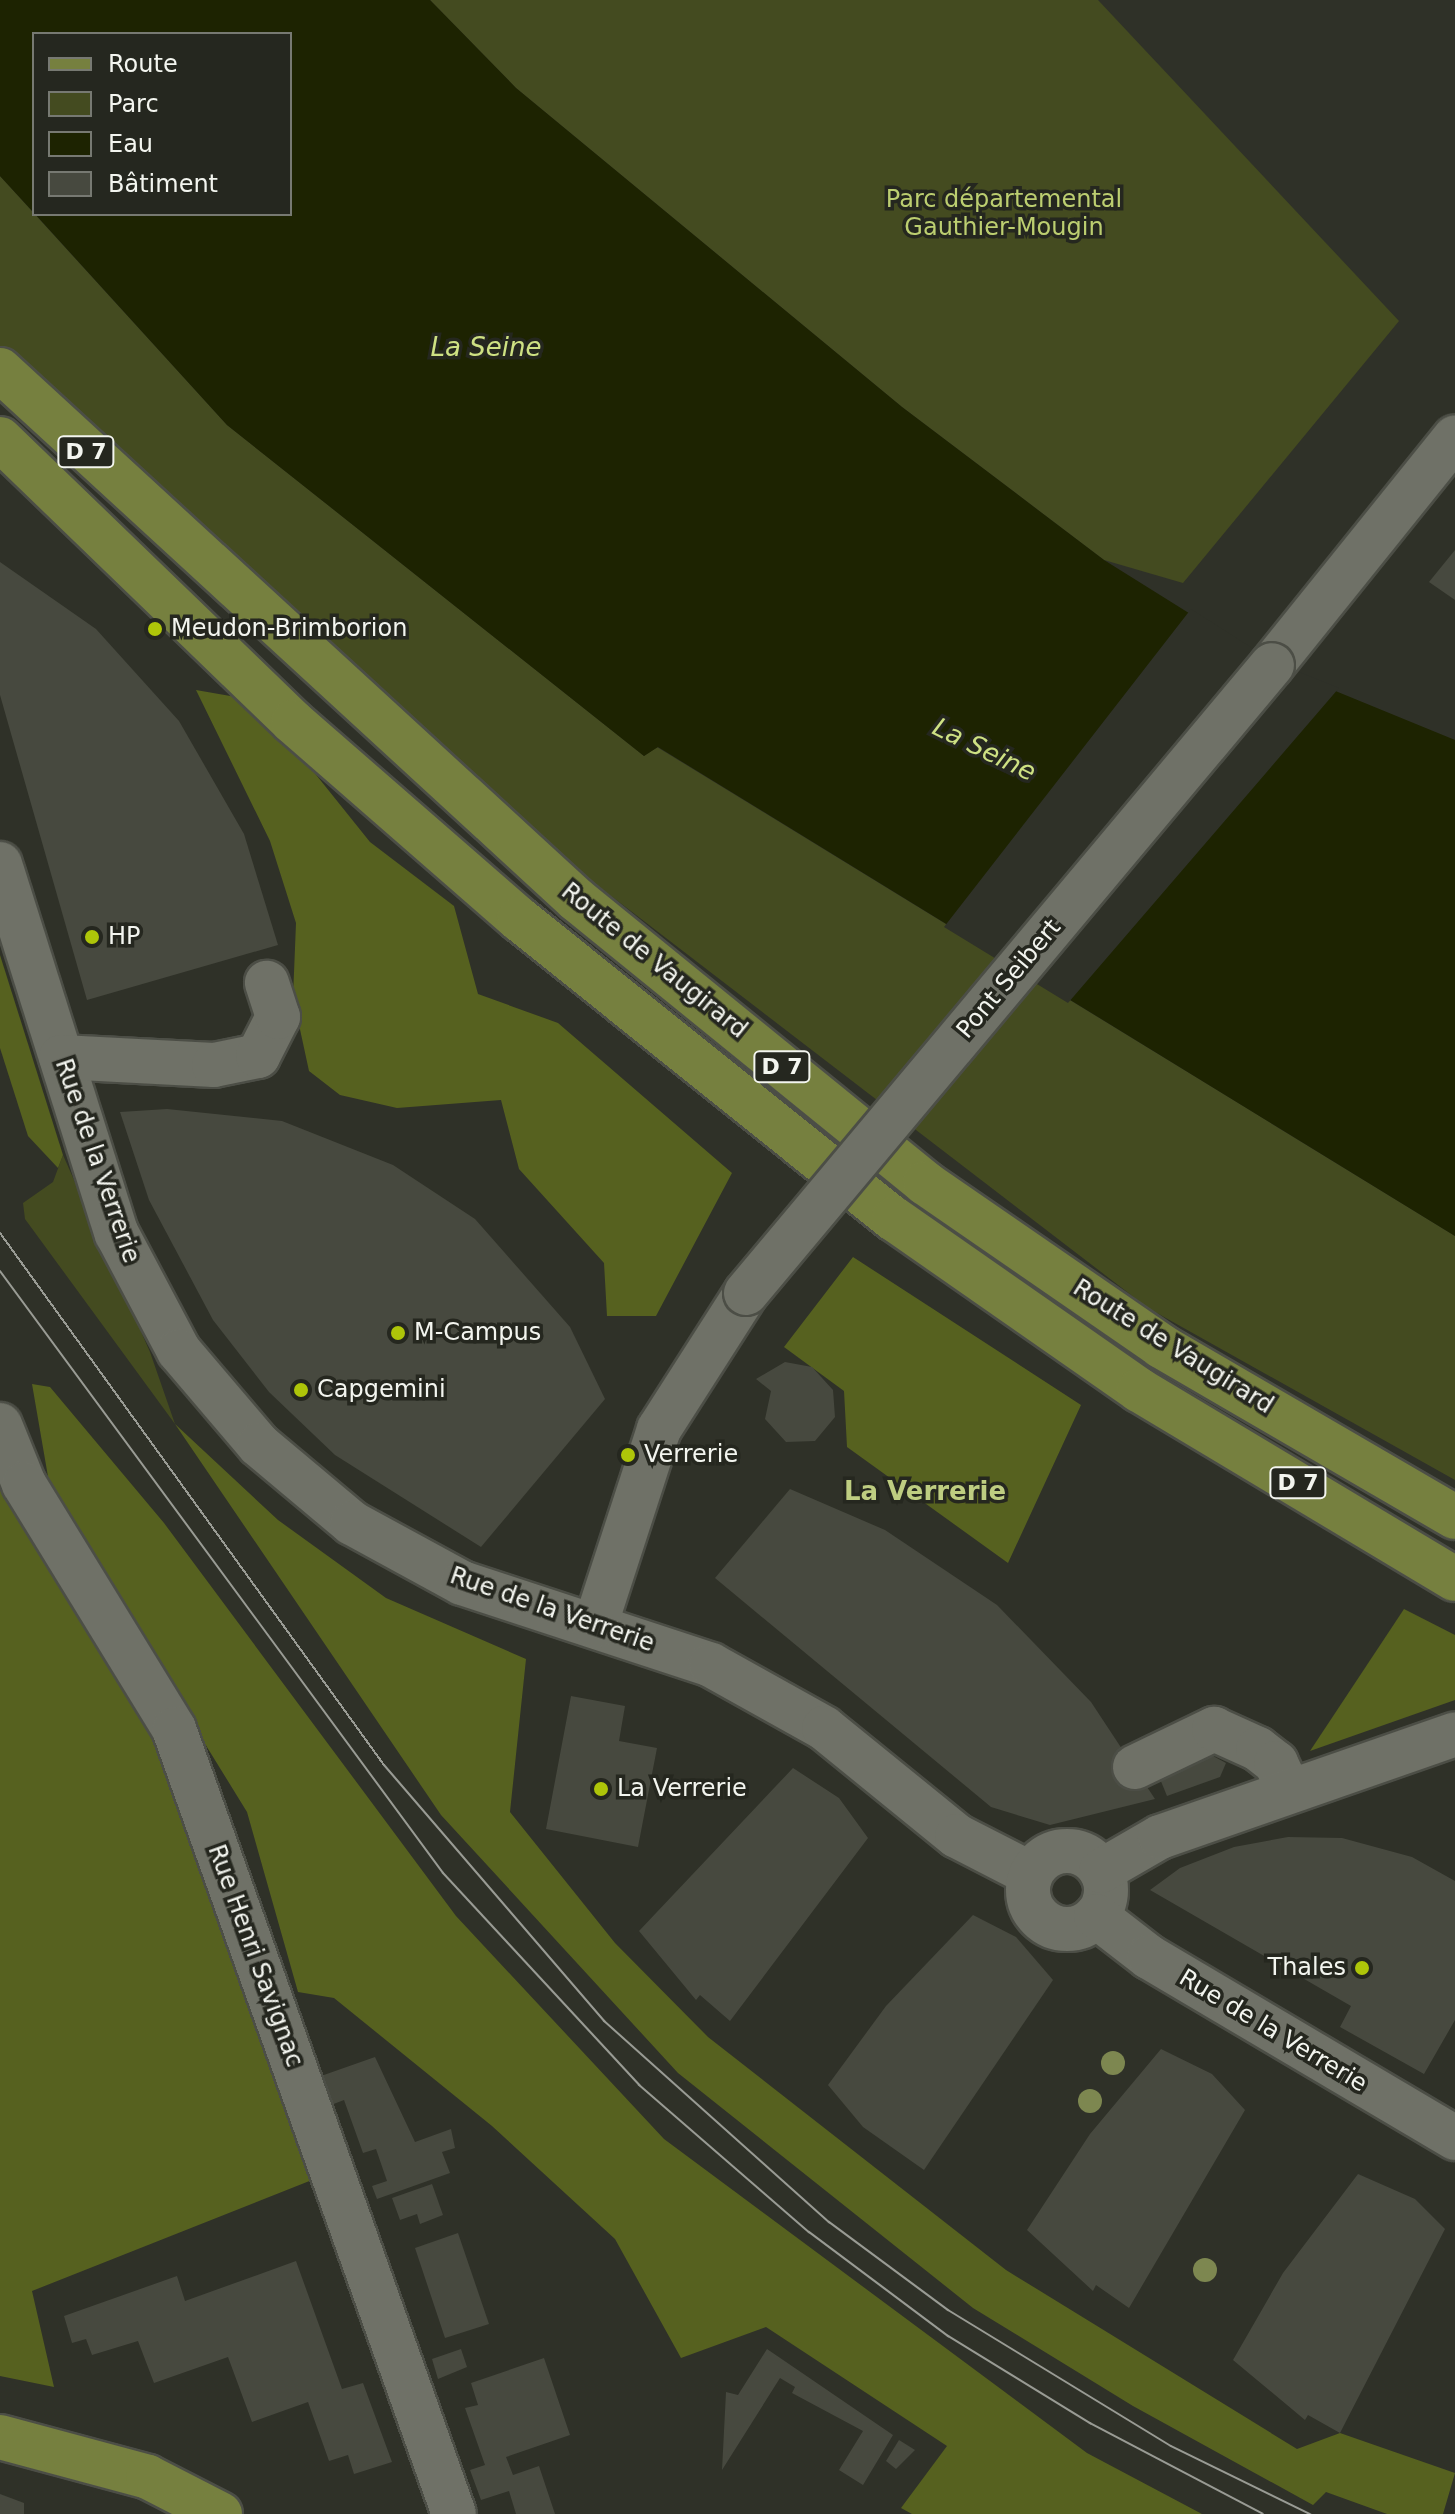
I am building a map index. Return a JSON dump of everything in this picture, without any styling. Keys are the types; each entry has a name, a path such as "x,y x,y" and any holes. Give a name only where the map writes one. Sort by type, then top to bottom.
{"main road":[{"name":"Route de Vaugirard","path":"0,370 577,900 925,1183 1161,1346 1455,1517"},
{"name":"Route de Vaugirard","path":"0,439 293,722 471,878 894,1219 1139,1390 1455,1579"},
{"path":"0,2437 148,2477 220,2514"}],"street":[{"name":"Pont Seibert","path":"595,1626 659,1429 746,1293 1272,665 1455,437"},
{"name":"Rue de la Verrerie","path":"0,864 117,1234 145,1292 179,1351 259,1445 352,1523 462,1583 711,1665 824,1728 957,1836 1031,1874"},
{"path":"61,1057 214,1065 258,1056 278,1017 267,983"},
{"name":"Rue Henri Savignac","path":"0,1425 24,1484 174,1729 454,2514"},
{"path":"1135,1767 1214,1729 1267,1756 1289,1791"},
{"path":"1101,1871 1160,1837 1455,1734"},
{"path":"1056,1852 1089,1858 1101,1871 1106,1894 1096,1916 1068,1929 1039,1918 1028,1889 1031,1874 1056,1852"},
{"name":"Rue de la Verrerie","path":"1096,1916 1149,1957 1455,2138"}],"green space":[{"name":"Parc départemental Gauthier-Mougin","path":"430,0 1098,0 1399,321 1183,583 1104,560 902,407 516,88"},
{"path":"0,176 32,211 32,216 36,216 227,425 644,756 657,747 1455,1236 1455,1480 1148,1308 460,780 0,351"},
{"path":"196,690 236,697 305,761 370,842 454,906 478,994 558,1023 732,1173 656,1316 607,1316 604,1263 519,1169 501,1100 397,1108 340,1095 309,1071 293,997 296,923 270,841"},
{"path":"0,955 63,1155 58,1168 28,1136 0,1048"},
{"path":"63,1155 150,1352 175,1424 25,1219 23,1203 53,1182"},
{"path":"853,1257 1081,1405 1008,1563 847,1447 844,1391 784,1347"},
{"path":"32,1384 50,1387 164,1523 456,1916 664,2139 1087,2453 1202,2514 912,2514 901,2508 947,2446 766,2327 681,2358 615,2239 492,2126 334,1998 298,1992 247,1812 51,1494"},
{"path":"175,1424 278,1520 386,1598 526,1659 510,1812 615,1943 708,2037 1006,2270 1297,2449 1340,2433 1455,2473 1443,2514 1387,2514 1326,2492 1313,2505 1133,2406 973,2308 678,2073 441,1815"},
{"path":"0,1480 162,1749 317,2178 32,2291 54,2387 0,2376"},
{"path":"1404,1609 1455,1635 1455,1700 1310,1751"}],"water":[{"name":"La Seine","path":"0,0 430,0 516,88 902,407 1104,560 1272,665 1455,740 1455,1236 658,747 644,756 227,425 37,216 292,216 292,32 32,32 32,211 0,176"}],"pier":[{"path":"1191,609 1274,662 1339,688 1068,1003 944,927"}],"building":[{"path":"1455,550 1455,600 1429,582"},
{"path":"0,562 96,629 179,721 244,834 278,945 87,1000 0,695"},
{"name":"M-Campus","path":"167,1109 282,1121 393,1165 475,1219 570,1327 605,1399 481,1547 335,1455 269,1392 213,1320 149,1200 120,1112"},
{"path":"785,1362 812,1367 833,1390 835,1417 815,1441 786,1442 765,1419 771,1391 756,1379"},
{"path":"790,1489 885,1530 997,1605 1091,1702 1155,1799 1050,1825 991,1807 715,1578"},
{"name":"La Verrerie","path":"571,1696 625,1706 619,1741 657,1748 638,1847 546,1829"},
{"path":"1213,1756 1226,1763 1220,1777 1167,1796 1158,1774"},
{"path":"793,1768 839,1798 868,1838 730,2021 700,1995 696,2000 639,1931"},
{"path":"1288,1837 1342,1838 1412,1857 1455,1881 1455,2020 1424,2074 1340,2027 1351,2006 1150,1890 1180,1868 1234,1847"},
{"path":"973,1915 1016,1937 1053,1980 924,2170 863,2127 828,2085 886,2006"},
{"path":"1161,2049 1212,2074 1245,2110 1129,2308 1096,2285 1093,2291 1027,2230 1090,2134"},
{"path":"375,2057 415,2142 451,2129 455,2148 442,2152 450,2173 377,2199 372,2186 387,2181 376,2149 363,2153 344,2100 331,2105 321,2076"},
{"path":"1358,2174 1415,2199 1445,2229 1340,2433 1308,2415 1305,2420 1233,2360 1283,2273"},
{"path":"432,2184 443,2215 420,2224 417,2214 400,2220 392,2198"},
{"path":"458,2233 489,2324 445,2338 415,2248"},
{"path":"296,2261 342,2389 363,2383 392,2462 354,2474 348,2455 329,2461 308,2402 252,2422 228,2357 154,2383 138,2341 92,2355 86,2339 72,2343 64,2316 177,2276 185,2301"},
{"path":"461,2349 467,2367 438,2379 432,2359"},
{"path":"767,2349 893,2435 863,2485 839,2470 863,2431 792,2393 795,2387 780,2378 722,2470 726,2392 738,2395"},
{"path":"544,2358 570,2435 506,2457 513,2475 539,2466 555,2514 516,2514 509,2491 481,2500 470,2470 485,2465 465,2408 478,2405 471,2383"},
{"path":"899,2440 915,2450 896,2469 886,2461"},
{"path":"0,2494 24,2503 24,2514 0,2514"}],"tram line":[{"path":"0,1233 384,1765 604,2021 829,2222 948,2310 1171,2446 1310,2514"},
{"path":"0,1271 443,1873 639,2085 809,2232 948,2336 1090,2423 1263,2514"}],"place":[{"name":"Meudon-Brimborion","path":"155,629"},
{"name":"HP","path":"92,937"},
{"name":"M-Campus","path":"398,1333"},
{"name":"Capgemini","path":"301,1390"},
{"name":"Verrerie","path":"628,1455"},
{"name":"La Verrerie","path":"601,1789"},
{"name":"Thales","path":"1362,1968"}],"district":[{"name":"La Verrerie","path":"925,1492"}]}
